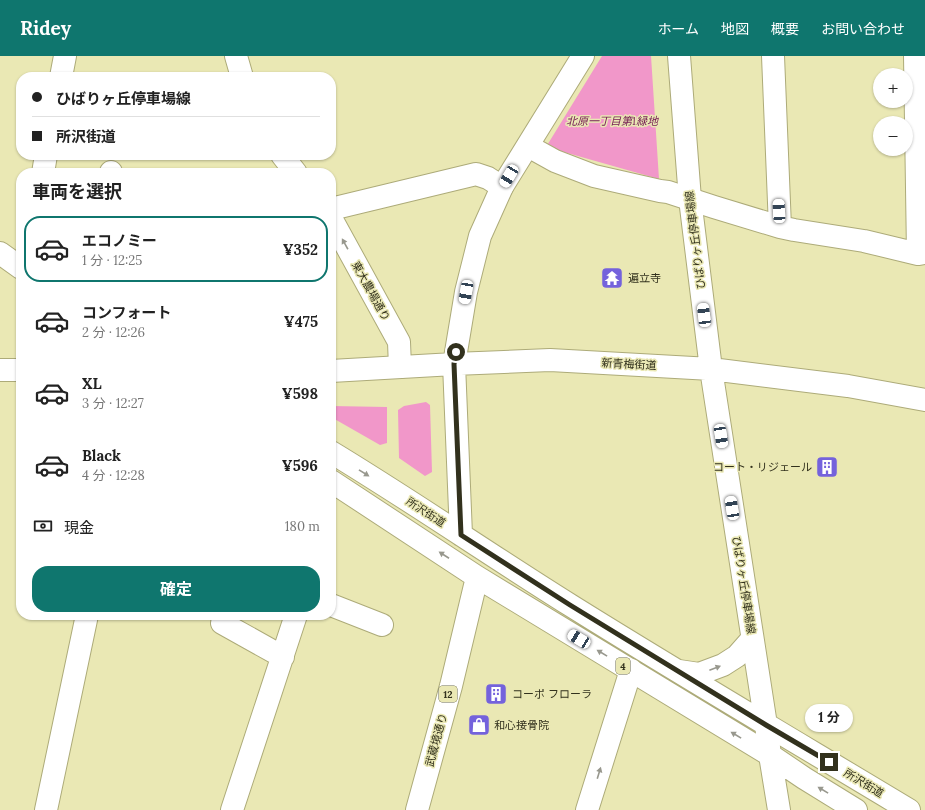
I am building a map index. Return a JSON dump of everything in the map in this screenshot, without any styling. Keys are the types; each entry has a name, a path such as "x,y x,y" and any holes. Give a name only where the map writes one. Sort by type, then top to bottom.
{"main road":[{"path":"62,72 65,56"},
{"path":"236,56 241,72"},
{"path":"461,535 454,364 466,292 480,236 502,187 583,56"},
{"name":"ひばりヶ丘停車場線","path":"679,56 690,199 711,369 779,810"},
{"path":"773,56 780,227"},
{"path":"528,146 554,161 594,176 668,192 780,227 864,241 922,254 915,56"},
{"path":"286,160 292,168"},
{"path":"336,209 476,174 488,178 502,187"},
{"name":"東大農場通り","path":"336,227 398,342 400,367"},
{"path":"0,253 16,264"},
{"name":"新青梅街道","path":"336,371 550,360 711,369 848,386 925,400"},
{"name":"所沢街道","path":"336,455 570,605 766,725 909,810"},
{"name":"4","path":"336,484 477,577 854,808"},
{"name":"武蔵境通り","path":"417,810 451,686 477,577"},
{"path":"336,607 382,625"},
{"path":"46,810 86,620"},
{"path":"232,810 294,620"},
{"path":"222,623 283,657"},
{"path":"678,671 700,674 737,656 752,639"},
{"path":"587,810 631,670"},
{"path":"823,810 854,808"}],"green space":[{"name":"北原一丁目第1緑地","path":"602,56 651,56 659,179 546,147"},
{"path":"426,402 430,405 432,472 425,476 399,458 398,410 404,406"},
{"path":"336,406 387,407 387,443 380,445 336,420"}],"place":[{"name":"遍立寺","path":"612,278"},
{"name":"コート・リジェール","path":"827,467"},
{"name":"コーポ フローラ","path":"496,694"},
{"name":"和心接骨院","path":"479,725"}],"route":[{"path":"456,352 454,364 461,535 570,605 829,762"}]}
